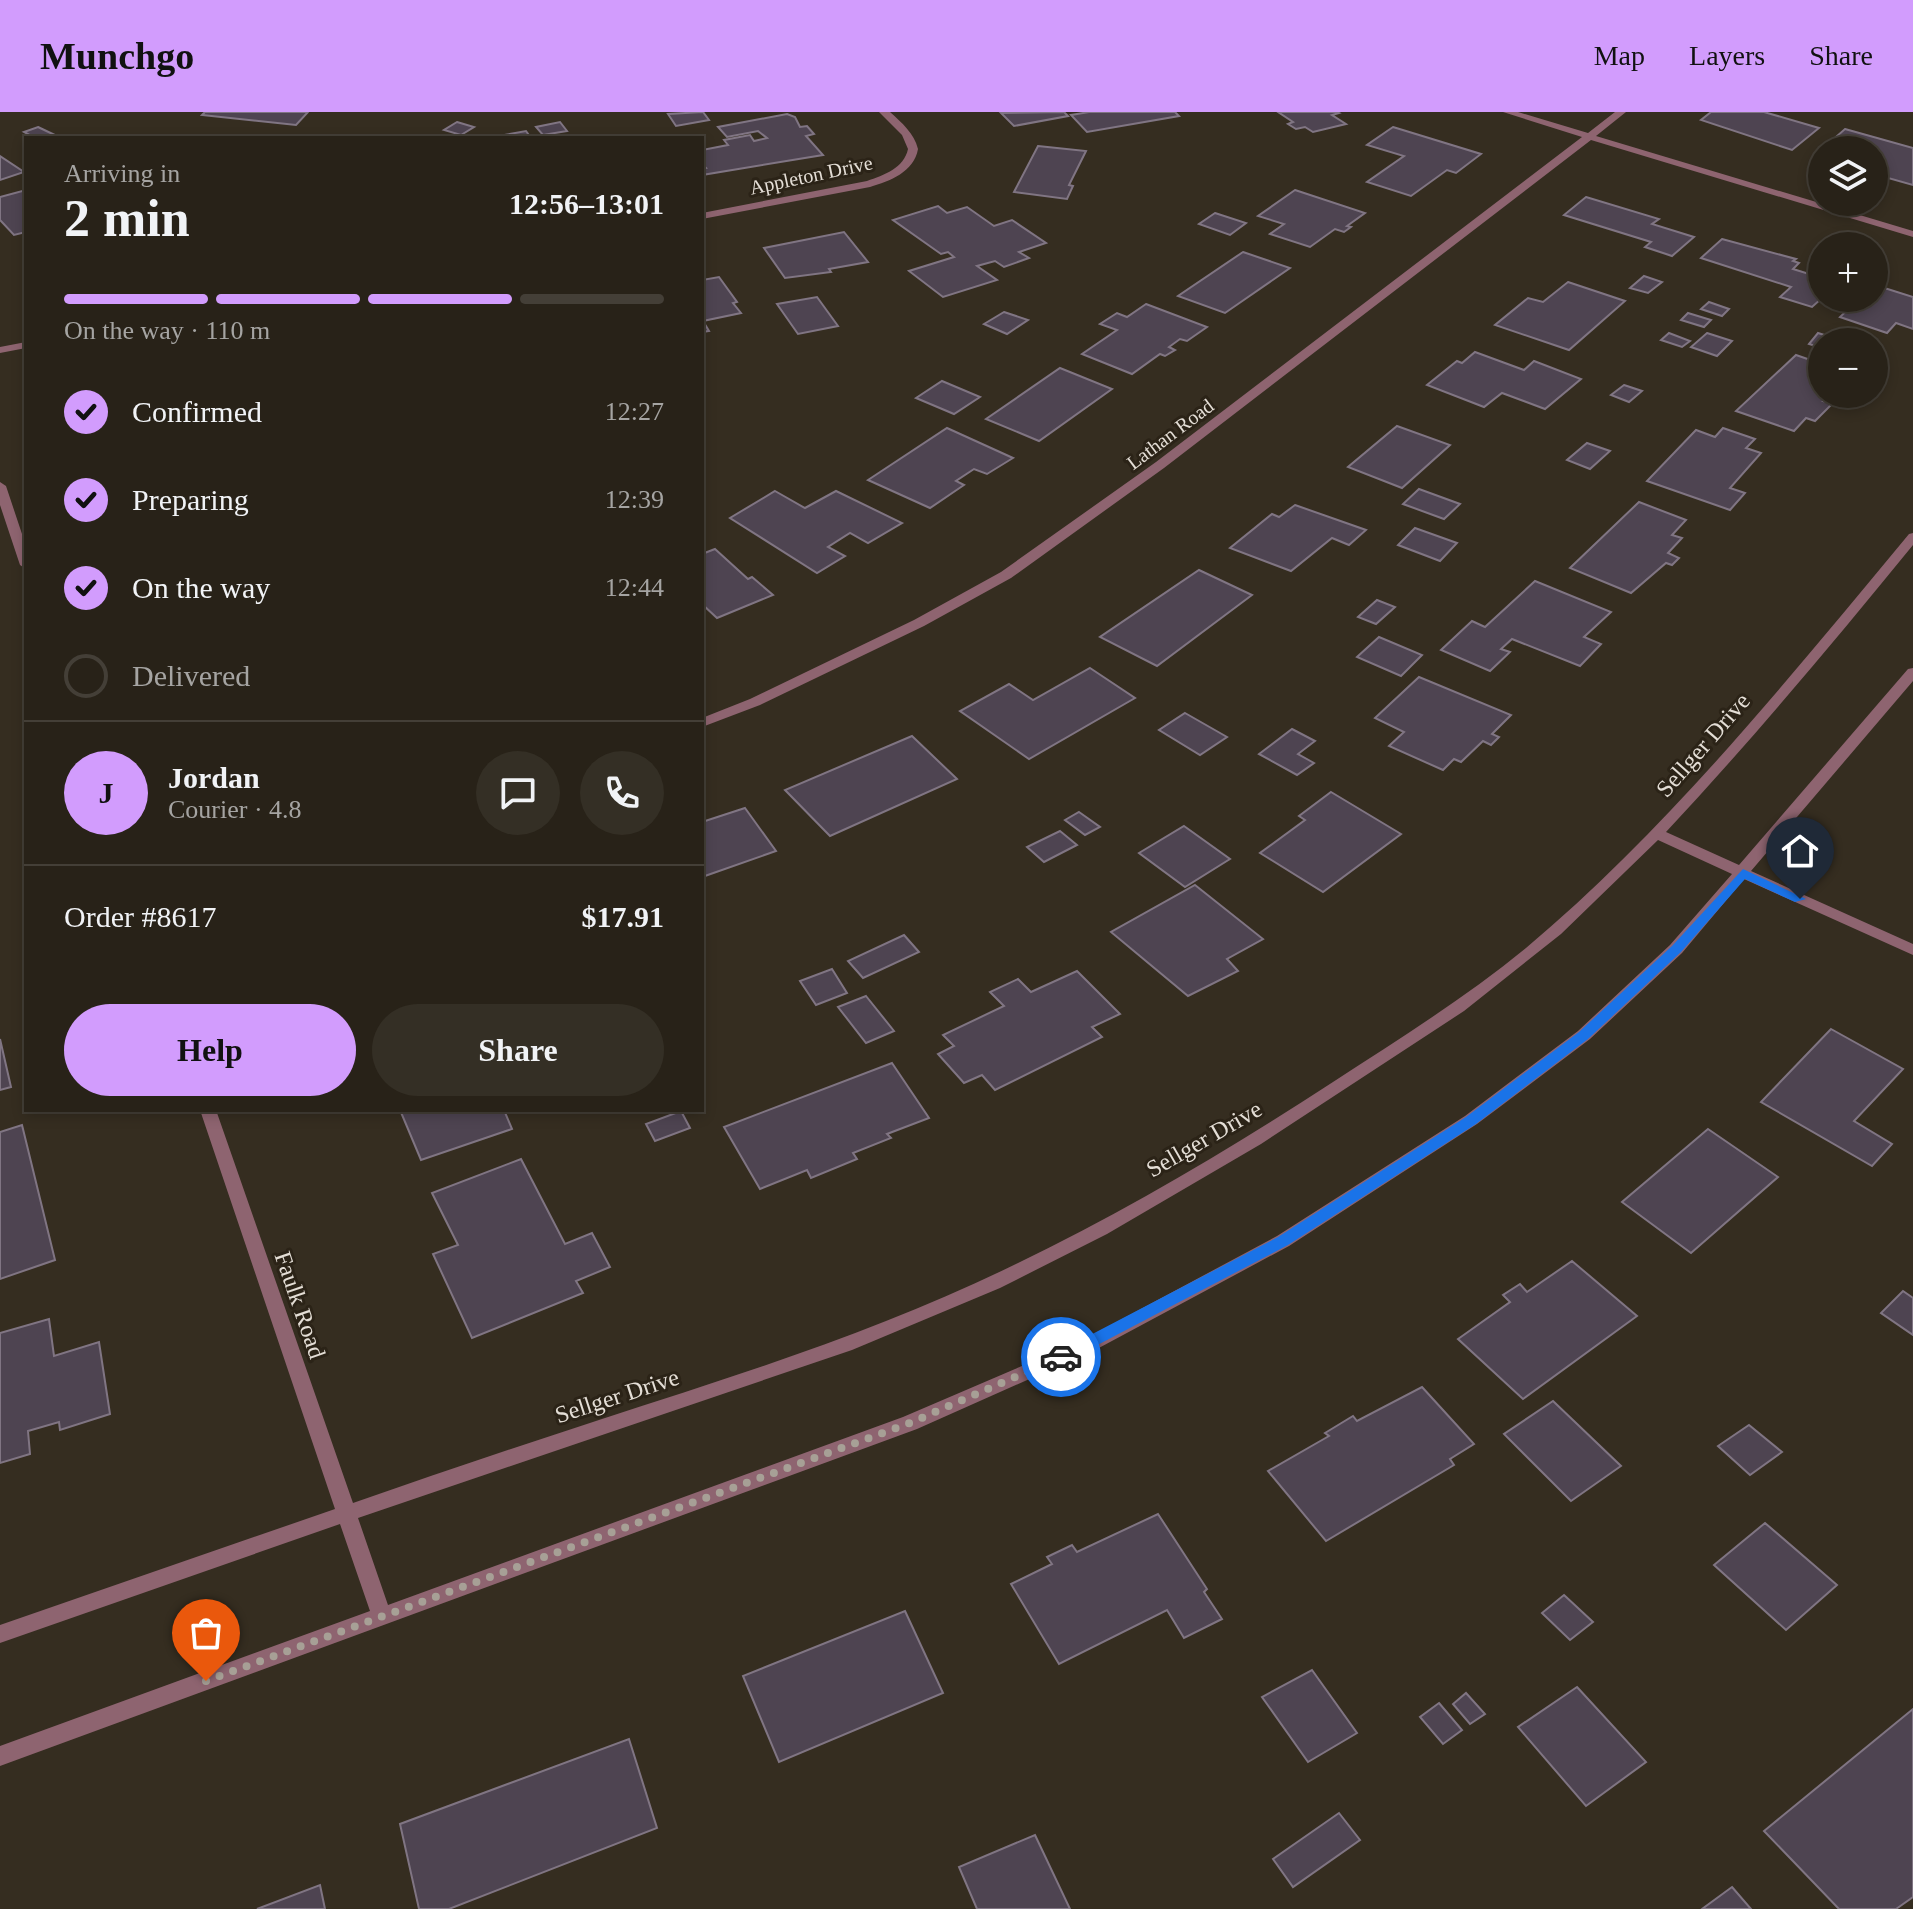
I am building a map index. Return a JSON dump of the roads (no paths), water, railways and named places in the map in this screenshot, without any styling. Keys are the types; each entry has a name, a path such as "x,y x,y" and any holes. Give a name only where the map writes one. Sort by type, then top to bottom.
{"street":[{"name":"Appleton Drive","path":"704,216 870,184 892,175 907,164 913,154 912,142 884,112"},
{"path":"1508,112 1913,234"},
{"name":"Lathan Road","path":"704,722 755,702 919,623 1006,575 1160,465 1621,112"},
{"path":"0,350 24,345"},
{"path":"0,486 24,559"},
{"name":"Sellger Drive","path":"0,1634 556,1442 757,1379 941,1306 1085,1237 1276,1129 1469,1001 1554,933 1659,835 1913,537"},
{"path":"0,1756 910,1423 1091,1344 1283,1241 1471,1120 1584,1035 1676,949 1913,672"},
{"path":"1659,835 1913,950"},
{"name":"Faulk Road","path":"209,1112 346,1515"},
{"path":"346,1515 382,1617"}]}
